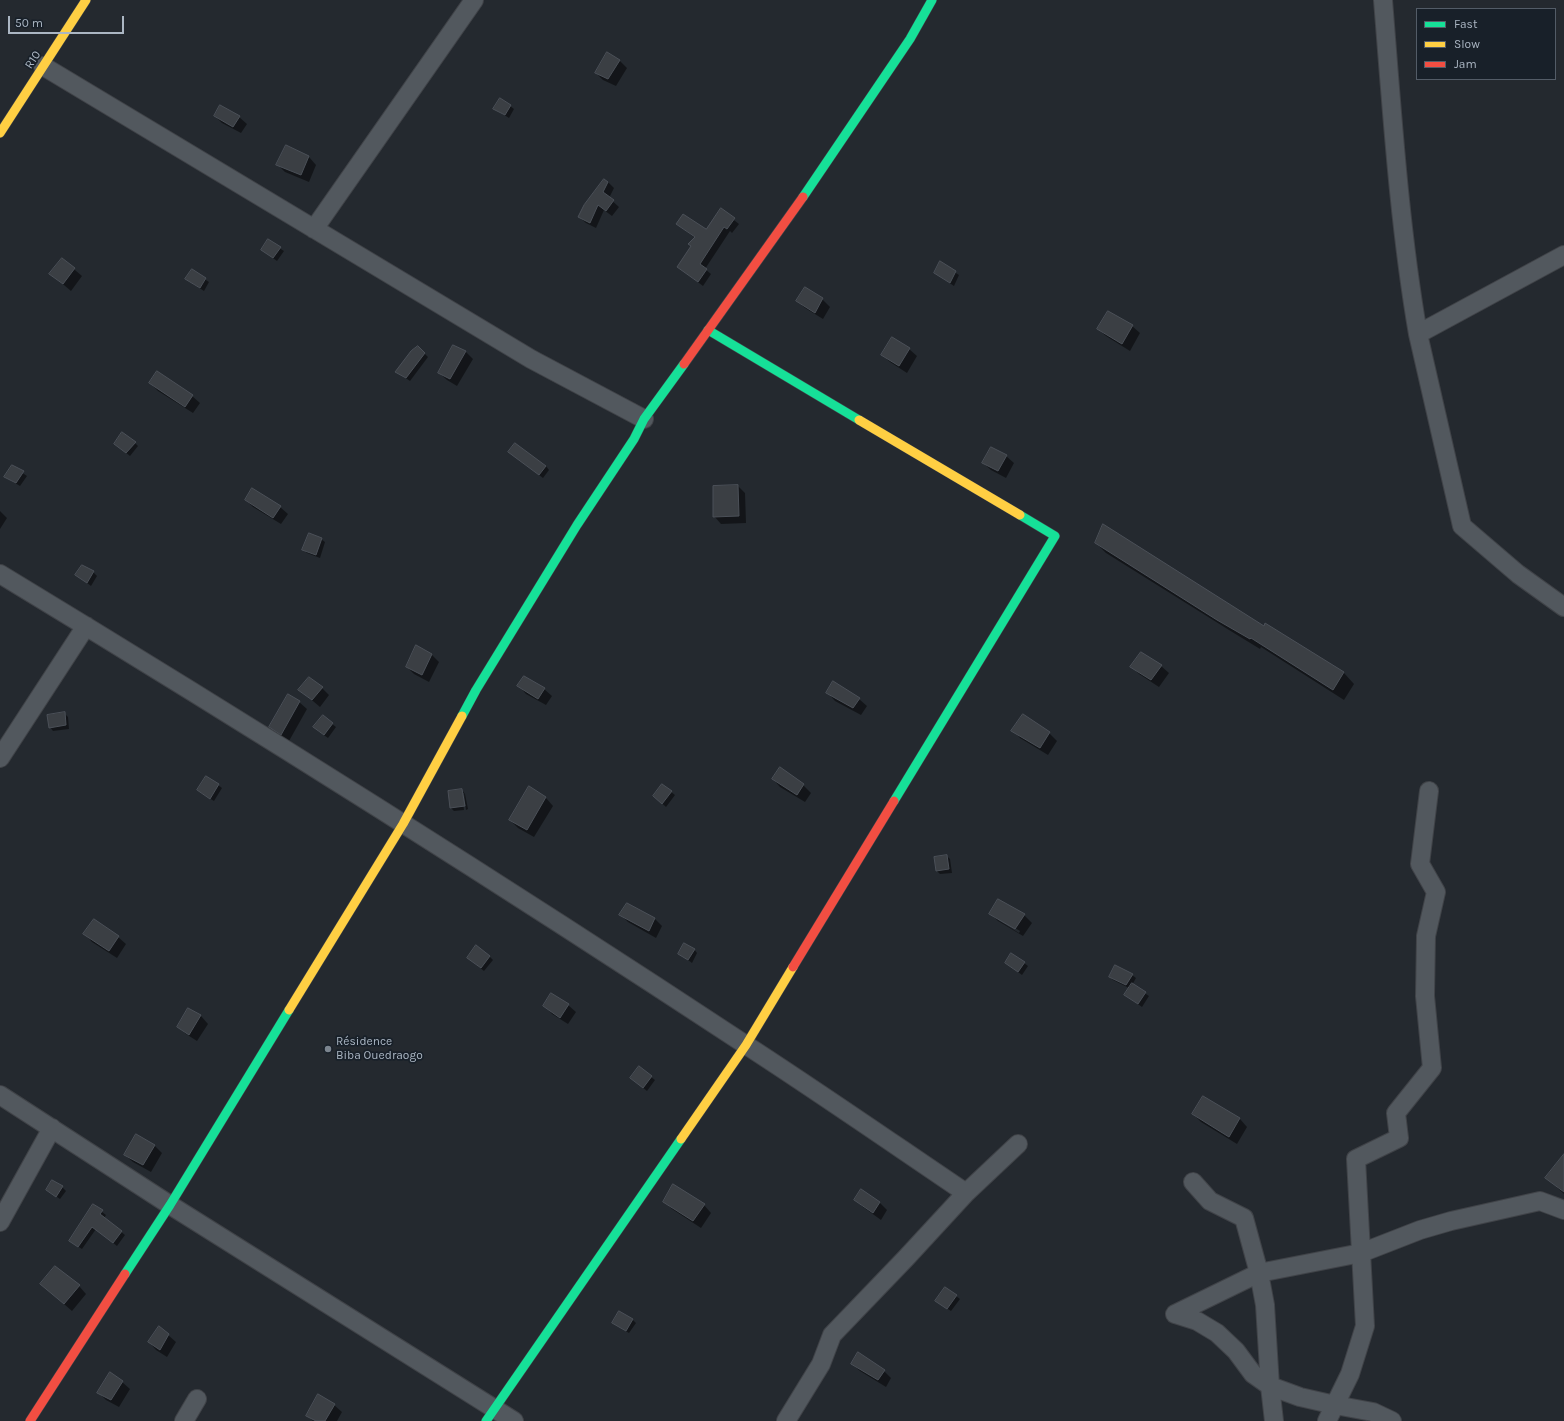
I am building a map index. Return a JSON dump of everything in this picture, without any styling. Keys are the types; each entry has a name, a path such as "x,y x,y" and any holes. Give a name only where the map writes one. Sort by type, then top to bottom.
{"street":[{"name":"R10","path":"0,133 86,0"},
{"path":"314,229 474,0"},
{"path":"30,1421 170,1205 403,824 476,690 582,519 634,439 644,418 815,180 910,39 932,0"},
{"path":"1383,0 1398,178 1413,306 1418,334 1462,526 1518,574 1564,607"},
{"path":"43,66 531,359 644,418"},
{"path":"1418,334 1564,255"},
{"path":"490,1414 746,1045 1055,536 708,330"},
{"path":"0,574 403,824 746,1045 966,1193"},
{"path":"0,758 86,626"},
{"path":"1331,1413 1350,1374 1365,1326 1356,1160 1399,1138 1396,1112 1432,1068 1425,996 1426,936 1436,892 1420,864 1429,791"},
{"path":"0,1095 490,1414 514,1421"},
{"path":"0,1222 52,1128"},
{"path":"786,1421 821,1364 832,1335 966,1193 1018,1144"},
{"path":"1193,1182 1210,1201 1244,1218 1259,1274 1265,1305 1270,1386 1274,1421"},
{"path":"1392,1421 1373,1412 1331,1413 1300,1397 1270,1386 1253,1374 1236,1351 1218,1333 1197,1321 1175,1314 1259,1274 1361,1253 1420,1230 1451,1221 1540,1201 1564,1210"},
{"path":"184,1421 197,1399"}],"building":[{"path":"607,52 620,60 608,79 595,73"},
{"path":"500,98 511,105 505,115 493,109"},
{"path":"220,105 240,116 233,127 214,116"},
{"path":"286,145 309,156 301,175 276,165"},
{"path":"604,179 608,182 603,192 614,200 606,211 598,205 590,223 578,217 584,205"},
{"path":"721,208 735,218 727,229 724,227 700,264 707,269 698,282 677,267 691,246 688,244 695,237 676,224 683,214 706,229"},
{"path":"268,239 281,247 273,258 261,250"},
{"path":"62,258 75,268 63,284 49,274"},
{"path":"940,261 956,271 950,283 934,273"},
{"path":"192,269 206,278 200,288 185,279"},
{"path":"805,287 823,298 815,313 796,301"},
{"path":"1108,311 1133,325 1122,344 1097,329"},
{"path":"892,337 910,348 899,366 881,355"},
{"path":"453,345 466,351 450,379 438,373"},
{"path":"418,346 425,353 406,378 395,372 411,351"},
{"path":"157,371 193,395 185,407 149,383"},
{"path":"122,432 136,442 126,453 114,444"},
{"path":"515,443 546,466 539,475 508,452"},
{"path":"991,447 1007,455 998,471 982,463"},
{"path":"12,465 24,471 16,483 4,477"},
{"path":"738,485 739,516 713,517 713,486"},
{"path":"252,488 281,506 273,518 245,500"},
{"path":"1103,524 1264,626 1265,623 1344,672 1333,690 1251,638 1250,639 1217,620 1095,543"},
{"path":"309,533 322,538 316,555 302,550"},
{"path":"82,565 94,571 87,583 75,575"},
{"path":"416,645 432,654 422,675 406,667"},
{"path":"1141,652 1162,665 1151,680 1130,667"},
{"path":"524,676 545,688 538,699 517,686"},
{"path":"309,677 323,687 312,700 298,690"},
{"path":"833,681 860,698 853,708 826,693"},
{"path":"288,694 300,701 281,735 269,727"},
{"path":"65,712 66,725 49,728 47,715"},
{"path":"1023,714 1050,732 1040,748 1011,731"},
{"path":"323,715 333,723 324,735 313,727"},
{"path":"780,767 804,784 797,795 772,779"},
{"path":"206,776 219,784 210,799 197,790"},
{"path":"662,784 672,791 662,804 653,796"},
{"path":"529,786 546,797 527,830 509,820"},
{"path":"462,789 465,806 450,808 448,791"},
{"path":"947,855 949,869 936,871 934,857"},
{"path":"998,899 1025,914 1015,929 989,914"},
{"path":"627,903 655,918 649,931 619,915"},
{"path":"94,919 119,936 109,951 83,934"},
{"path":"684,943 695,949 688,960 678,954"},
{"path":"476,945 490,956 481,968 467,958"},
{"path":"1011,953 1025,962 1018,972 1005,963"},
{"path":"1115,965 1133,974 1126,985 1109,977"},
{"path":"1132,983 1146,992 1138,1004 1124,995"},
{"path":"551,993 569,1004 560,1018 543,1006"},
{"path":"188,1008 201,1015 189,1035 177,1027"},
{"path":"639,1066 652,1076 643,1088 630,1078"},
{"path":"1203,1096 1240,1118 1229,1137 1192,1114"},
{"path":"136,1134 155,1145 143,1165 124,1155"},
{"path":"1564,1154 1564,1192 1545,1178"},
{"path":"52,1180 63,1186 56,1197 46,1190"},
{"path":"673,1184 705,1204 693,1221 663,1202"},
{"path":"861,1189 880,1202 873,1213 854,1200"},
{"path":"93,1204 103,1210 100,1214 122,1231 113,1243 92,1227 78,1247 69,1241"},
{"path":"55,1266 80,1285 64,1304 40,1284"},
{"path":"945,1287 957,1295 947,1309 935,1301"},
{"path":"619,1311 633,1319 626,1331 612,1323"},
{"path":"159,1326 169,1334 160,1350 148,1342"},
{"path":"858,1352 885,1370 878,1380 851,1364"},
{"path":"110,1372 123,1381 111,1400 97,1393"},
{"path":"318,1394 335,1404 325,1421 316,1421 306,1416"}],"traffic: fast":[{"path":"803,197 910,39 932,0"},
{"path":"708,330 859,420"},
{"path":"462,716 476,690 577,525 634,439 644,419 684,364"},
{"path":"894,801 1055,536 1020,515"},
{"path":"125,1274 170,1205 289,1010"},
{"path":"486,1421 681,1139"}],"traffic: slow":[{"path":"0,133 86,0"},
{"path":"859,420 1020,515"},
{"path":"289,1010 403,824 462,716"},
{"path":"681,1139 746,1045 793,967"}],"traffic: jam":[{"path":"684,364 803,197"},
{"path":"793,967 894,801"},
{"path":"30,1421 125,1274"}],"place":[{"name":"Résidence Biba Ouedraogo","path":"328,1049"}]}
